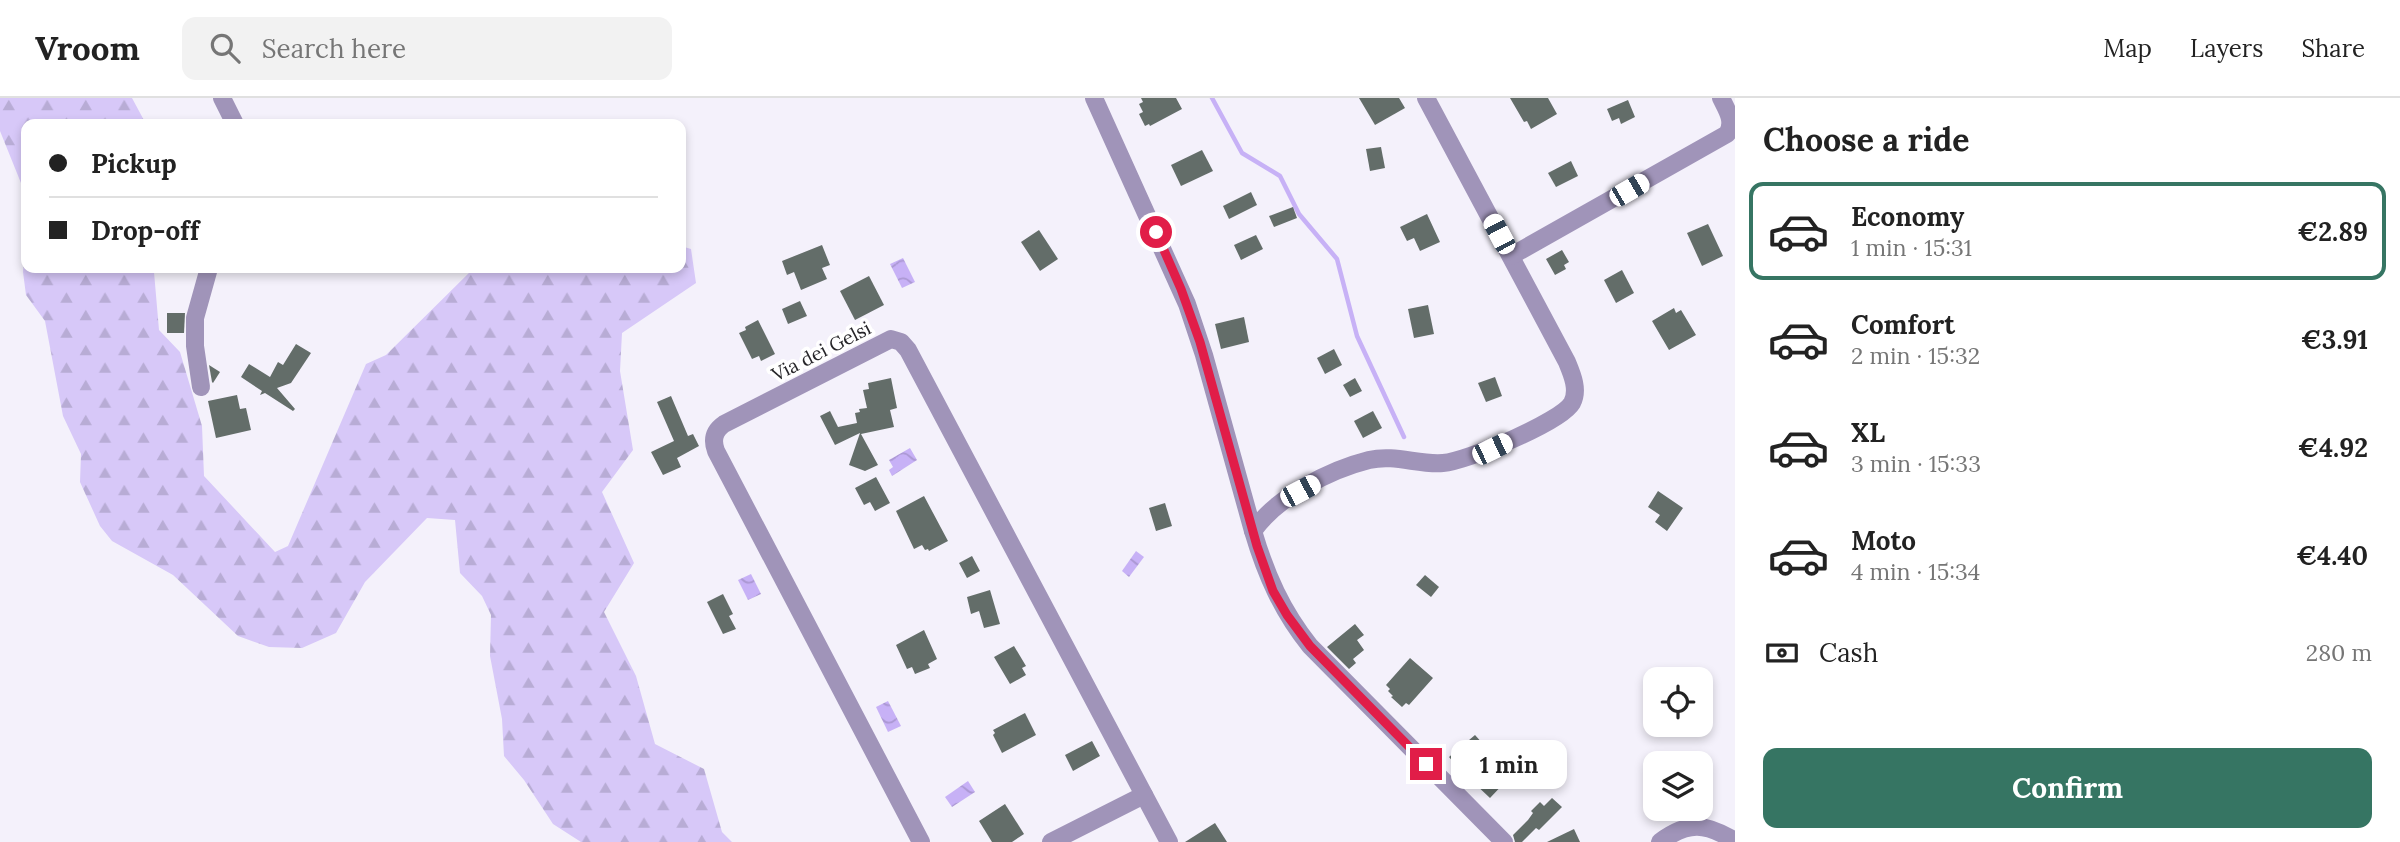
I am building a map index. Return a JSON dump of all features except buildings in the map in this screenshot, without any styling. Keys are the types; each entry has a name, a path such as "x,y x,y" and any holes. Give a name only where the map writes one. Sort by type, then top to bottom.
{"street":[{"path":"1094,98 1187,304 1273,591 1310,646 1504,842"},
{"path":"1253,531 1277,504 1358,463 1382,458 1438,463 1470,457 1519,436 1563,411 1570,405 1574,395 1572,373 1426,98"},
{"path":"1511,256 1730,131 1732,122 1721,98"},
{"path":"219,99 232,119"},
{"path":"201,387 195,346 195,318 207,273"},
{"name":"Via dei Gelsi","path":"921,842 713,441 716,431 724,424 891,340 901,342 908,350 1169,842"},
{"path":"1051,842 1144,795"},
{"path":"1660,842 1680,829 1696,826 1711,828 1735,841"}],"green space":[{"path":"0,98 132,98 143,119 21,119 21,183 0,131"},
{"path":"686,248 691,249 696,283 622,333 620,371 633,450 602,492 634,563 604,612 636,676 655,744 704,769 722,832 732,842 581,842 553,824 524,780 504,756 502,719 490,656 491,615 482,596 460,573 455,520 427,518 365,582 336,633 302,648 269,647 238,636 173,575 112,541 100,526 80,482 81,454 63,416 45,321 26,295 23,273 154,273 159,330 180,352 202,426 204,476 275,552 288,546 366,364 386,355 469,273 686,273"}],"water":[{"path":"903,258 915,282 902,288 890,264"},
{"path":"910,448 917,460 892,476 889,470 893,467 889,460"},
{"path":"1136,551 1144,557 1129,577 1122,571"},
{"path":"751,574 761,594 748,600 738,580"},
{"path":"888,701 901,726 888,732 876,707"},
{"path":"968,781 975,792 952,807 945,797"}],"waterway":[{"path":"1212,98 1242,153 1280,176 1299,214 1337,259 1357,336 1404,437"}],"route":[{"path":"1156,232 1200,342 1257,546 1273,591 1287,615 1328,667 1426,764"}]}
